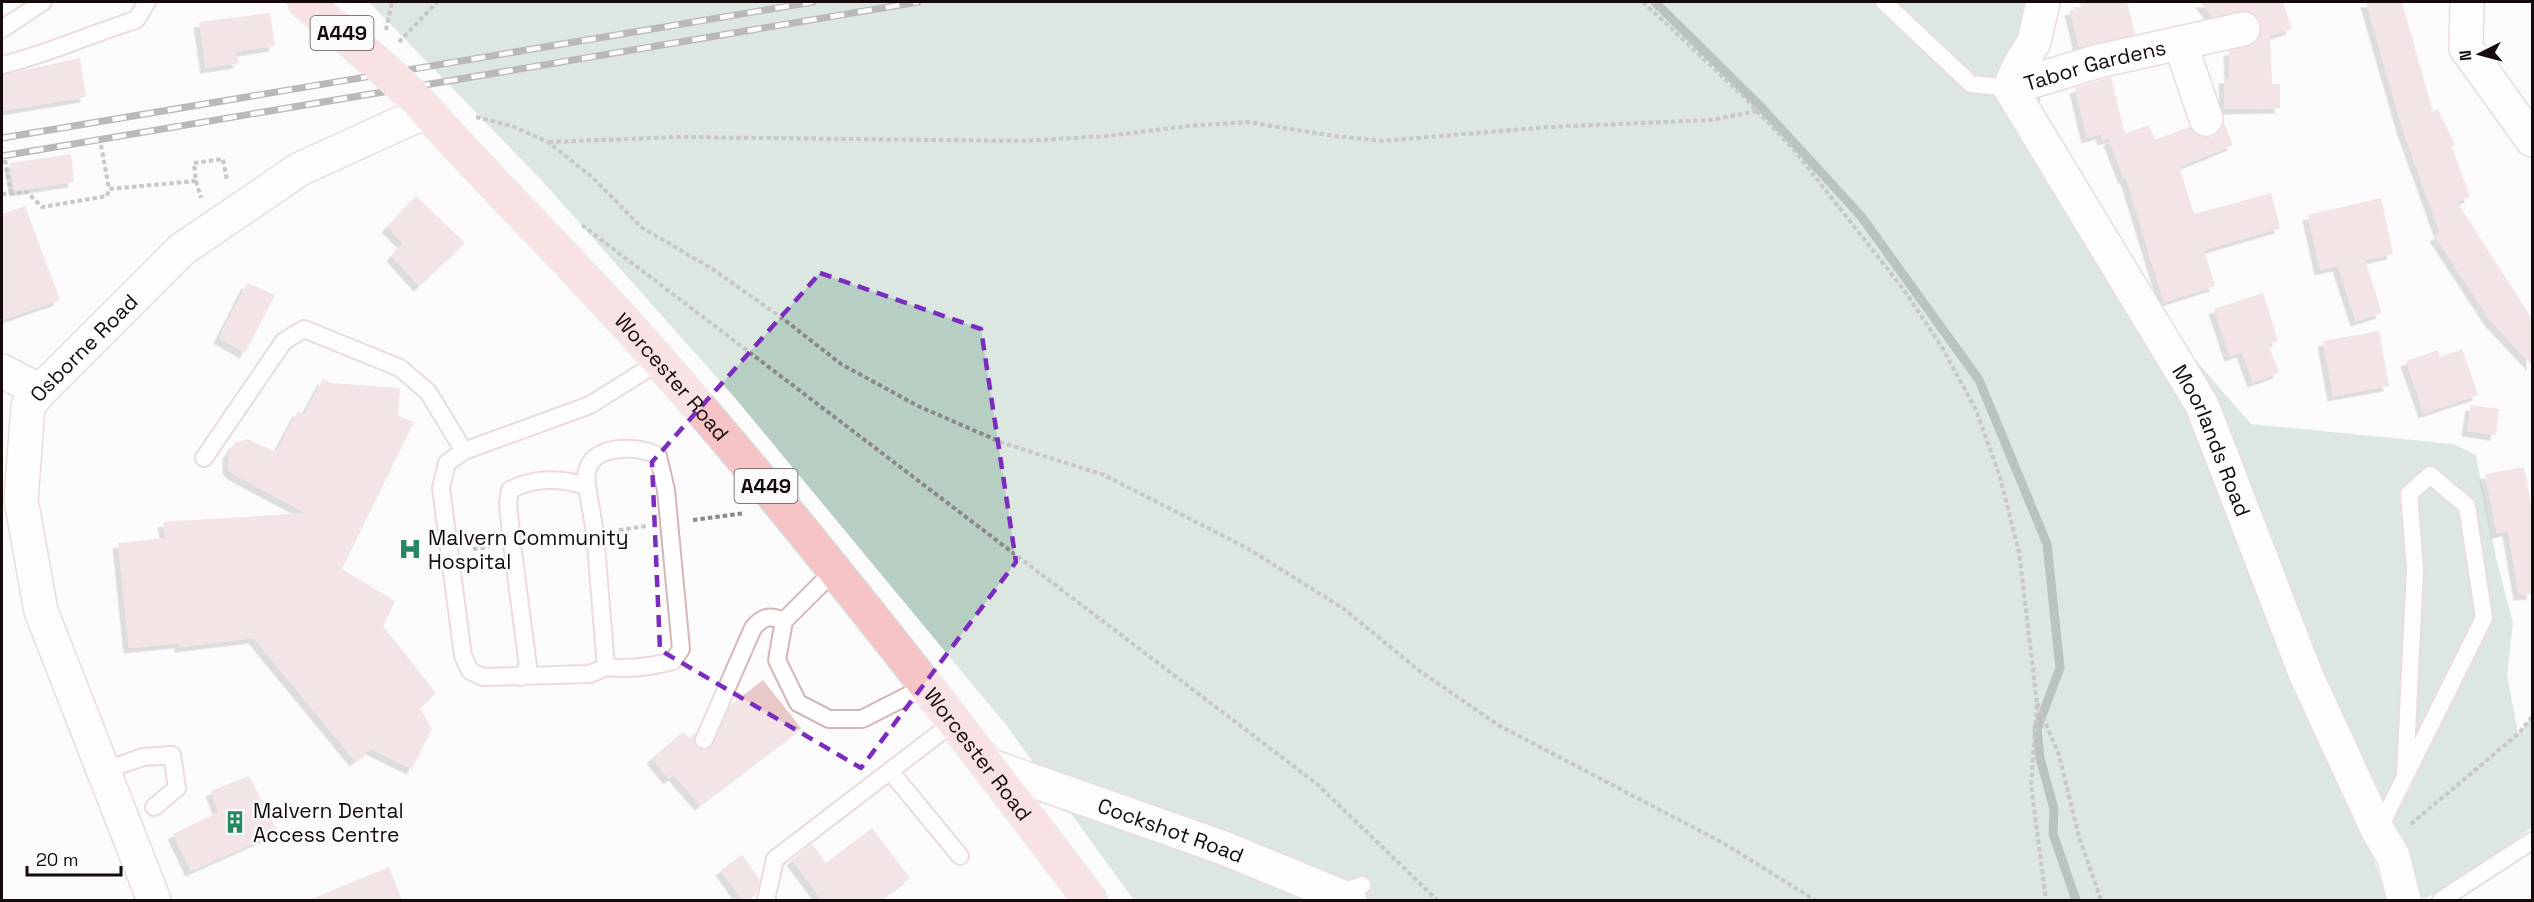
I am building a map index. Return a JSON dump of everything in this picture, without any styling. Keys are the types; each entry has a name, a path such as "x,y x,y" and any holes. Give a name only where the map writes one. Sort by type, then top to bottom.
{"highway":[{"name":"Worcester Road","path":"306,2 378,64 420,104 660,361 927,686 1090,900"}],"street":[{"path":"2010,88 2018,68 2034,42 2043,2"},
{"path":"2467,2 2466,48 2532,140"},
{"name":"Tabor Gardens","path":"2010,88 2099,62 2243,29"},
{"name":"Tabor Gardens","path":"2181,45 2206,119"},
{"name":"Moorlands Road","path":"2010,88 2202,405 2306,675 2382,838 2393,856 2404,900"},
{"name":"Osborne Road","path":"154,900 42,611 21,500 28,406 40,391 182,250 300,169 420,104"},
{"path":"2,371 40,391"},
{"name":"Cockshot Road","path":"988,765 1350,893"}],"lane":[{"path":"2,29 43,2"},
{"path":"2,65 45,55 96,33 136,20 147,2"},
{"path":"1884,2 1971,84 2010,88"},
{"path":"204,458 284,341 304,329 400,368 428,392 464,451"},
{"path":"606,667 600,578 587,486 587,470 600,454 624,448 649,450 658,456 666,490 681,650 673,661 629,670 606,667 590,674 521,677 483,677 470,671 463,656 441,488 447,463 464,451 590,405 660,361"},
{"path":"2382,838 2405,774 2484,618 2467,506 2430,475 2409,494 2415,569 2405,774"},
{"path":"521,677 528,666 510,524 510,490 527,481 566,479 587,486"},
{"path":"834,571 784,621 777,660 798,703 829,719 862,719 927,686"},
{"path":"704,740 753,628 760,620 772,616 784,621"},
{"path":"766,900 775,859 954,722"},
{"path":"103,771 143,756 171,755 177,788 154,807"},
{"path":"890,771 960,856"},
{"path":"2441,900 2532,841"}],"path":[{"path":"378,64 437,2"},
{"path":"1643,2 1757,111 1794,150 1904,290 1943,350 1976,410 2000,477 2019,552 2037,703 2031,785 2046,900"},
{"path":"420,104 512,126 548,142 593,178 641,227 711,268 782,318 841,364 918,406 1003,443 1104,475 1247,548 1344,609 1417,669 1498,725 1723,843 1815,900"},
{"path":"548,142 678,137 1023,141 1107,136 1188,126 1248,122 1382,141 1560,127 1711,120 1757,111"},
{"path":"2,194 27,192 42,207 107,196 109,189 100,145"},
{"path":"210,195 202,201 194,163 223,159 227,183"},
{"path":"5,160 11,193"},
{"path":"109,189 196,181"},
{"path":"574,219 1317,784 1437,900"},
{"path":"2037,703 2060,755 2079,837 2101,900"},
{"path":"2382,838 2518,734 2532,717"}],"highlighted area":[{"path":"820,273 981,329 1016,562 861,768 660,650 652,462"}],"green space":[{"path":"369,2 2061,2 2046,56 2038,115 2191,355 2251,424 2453,444 2476,455 2496,558 2513,623 2507,675 2518,733 2532,717 2532,827 2457,882 2425,898 2413,900 2392,830 2373,857 2387,900 1134,900 1006,725 735,398 545,184"}],"building":[{"path":"2079,2 2127,2 2135,34 2079,47 2070,10 2081,7"},
{"path":"2201,2 2283,2 2292,29 2270,36 2272,84 2280,84 2280,108 2225,109 2224,78 2230,78 2229,51 2255,43 2261,35 2261,26 2257,17 2248,11 2212,17"},
{"path":"2366,2 2402,2 2433,112 2438,109 2455,145 2452,147 2470,197 2457,202 2532,319 2532,365 2490,320 2435,236 2440,233 2402,127"},
{"path":"270,13 275,46 236,52 239,63 206,68 199,22"},
{"path":"80,58 86,97 2,111 2,75"},
{"path":"2111,77 2125,134 2149,125 2155,140 2189,127 2202,137 2211,137 2220,132 2224,123 2233,145 2179,167 2194,214 2271,193 2280,228 2204,250 2215,286 2164,302 2126,178 2124,179 2109,140 2120,136 2103,140 2101,134 2087,138 2075,88"},
{"path":"71,154 74,182 15,191 10,163"},
{"path":"416,196 465,243 419,286 392,256 403,243 387,227"},
{"path":"2381,198 2393,254 2365,260 2382,313 2356,321 2338,266 2320,270 2308,215"},
{"path":"25,206 60,300 2,320 2,214"},
{"path":"247,283 275,295 245,353 219,338"},
{"path":"2263,293 2278,341 2268,344 2279,373 2253,382 2242,352 2230,356 2214,309"},
{"path":"2379,331 2389,386 2333,396 2323,341"},
{"path":"2462,349 2478,395 2424,413 2406,361 2438,350 2440,357"},
{"name":"Malvern Community Hospital","path":"323,379 331,383 400,388 398,416 414,422 342,569 395,601 383,626 436,693 420,708 432,729 412,769 371,749 355,761 254,638 180,647 179,643 129,648 118,543 166,538 163,522 306,513 233,474 228,468 228,454 235,443 247,439 276,452 298,411 304,415"},
{"path":"2471,405 2499,409 2496,435 2467,431"},
{"path":"2524,467 2532,510 2532,594 2519,595 2508,531 2497,533 2485,474"},
{"path":"763,680 801,728 700,805 674,775 669,779 652,758 683,732 689,738 696,733 694,742 699,749 710,749 731,705"},
{"name":"Malvern Dental Access Centre","path":"249,776 278,832 191,871 173,834 219,812 211,791"},
{"path":"872,828 910,878 880,900 822,900 792,860 812,844 826,863"},
{"path":"742,855 760,880 756,895 748,900 742,900 721,870"},
{"path":"389,867 402,900 309,900"}],"waterway":[{"path":"1655,2 1762,108 1861,216 1979,380 2047,544 2060,668 2037,729 2040,758 2054,809 2053,834 2076,900"}],"railway":[{"path":"2,138 813,2"},
{"path":"2,156 918,2"}],"place":[{"name":"Malvern Community Hospital","path":"410,549"},
{"name":"Malvern Dental Access Centre","path":"235,822"}]}
